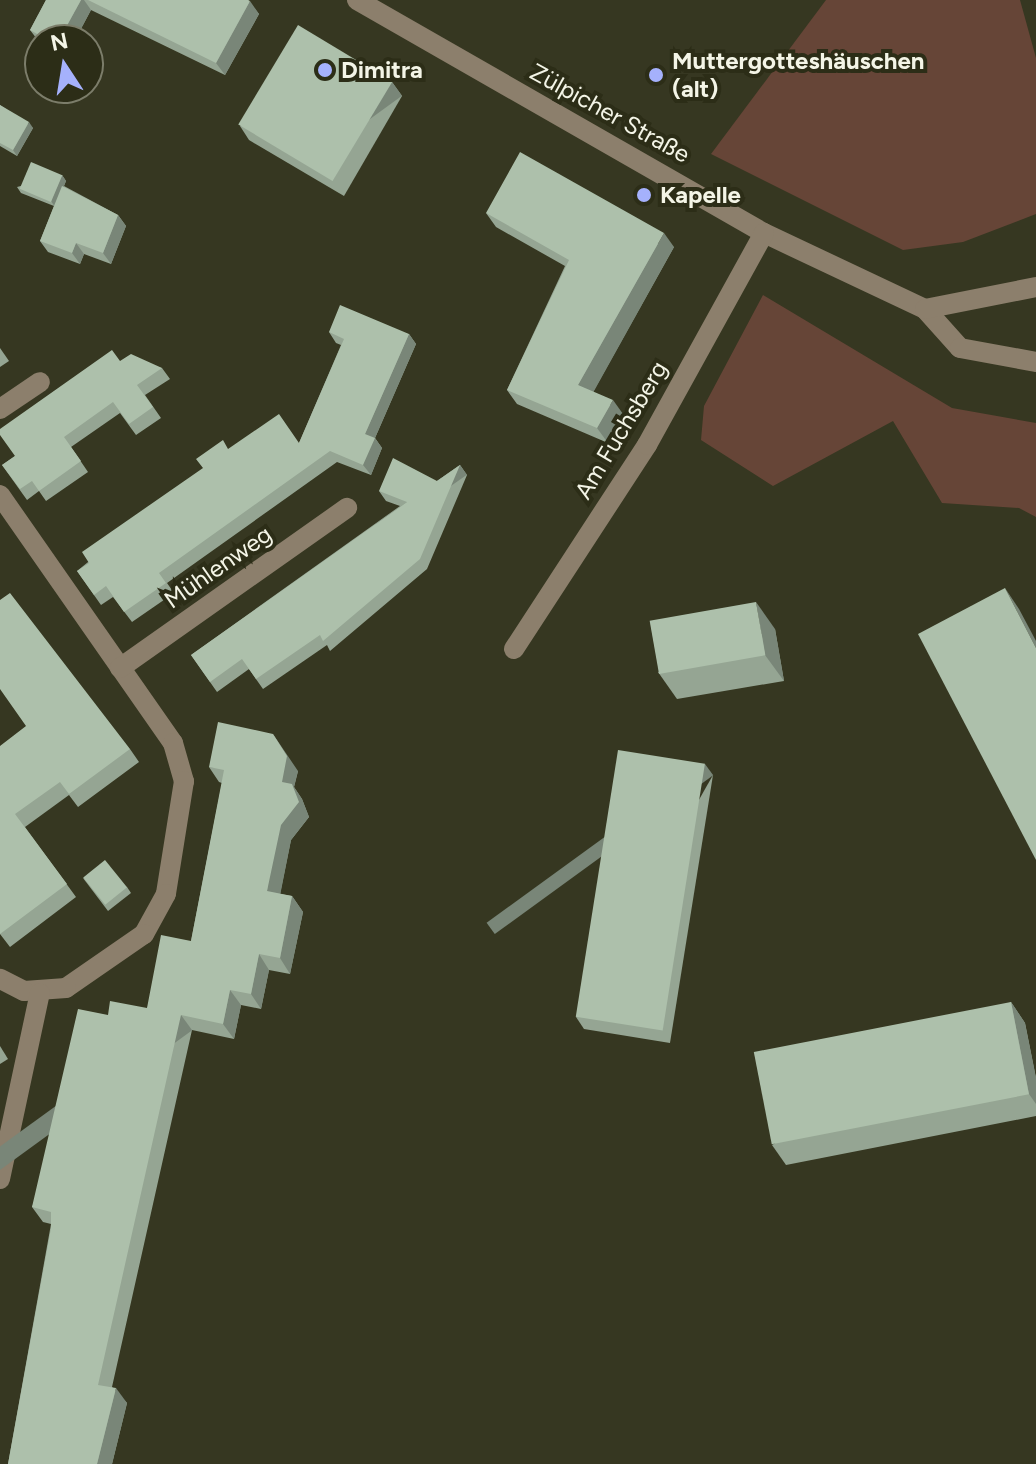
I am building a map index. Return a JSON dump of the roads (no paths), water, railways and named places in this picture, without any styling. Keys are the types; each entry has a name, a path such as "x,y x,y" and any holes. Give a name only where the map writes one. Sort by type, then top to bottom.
{"street":[{"name":"Zülpicher Straße","path":"357,0 379,5 764,233 925,309 960,348 1036,362"},
{"name":"Am Fuchsberg","path":"514,649 647,445 764,233"},
{"path":"925,309 1036,287"},
{"path":"0,409 40,382"},
{"path":"0,495 181,762 166,894 144,934 85,978 40,993 0,979"},
{"name":"Mühlenweg","path":"120,668 347,508"},
{"path":"0,1179 40,993"}],"place":[{"name":"Dimitra","path":"325,70"},
{"name":"Muttergotteshäuschen (alt)","path":"656,75"},
{"name":"Kapelle","path":"644,195"}]}
